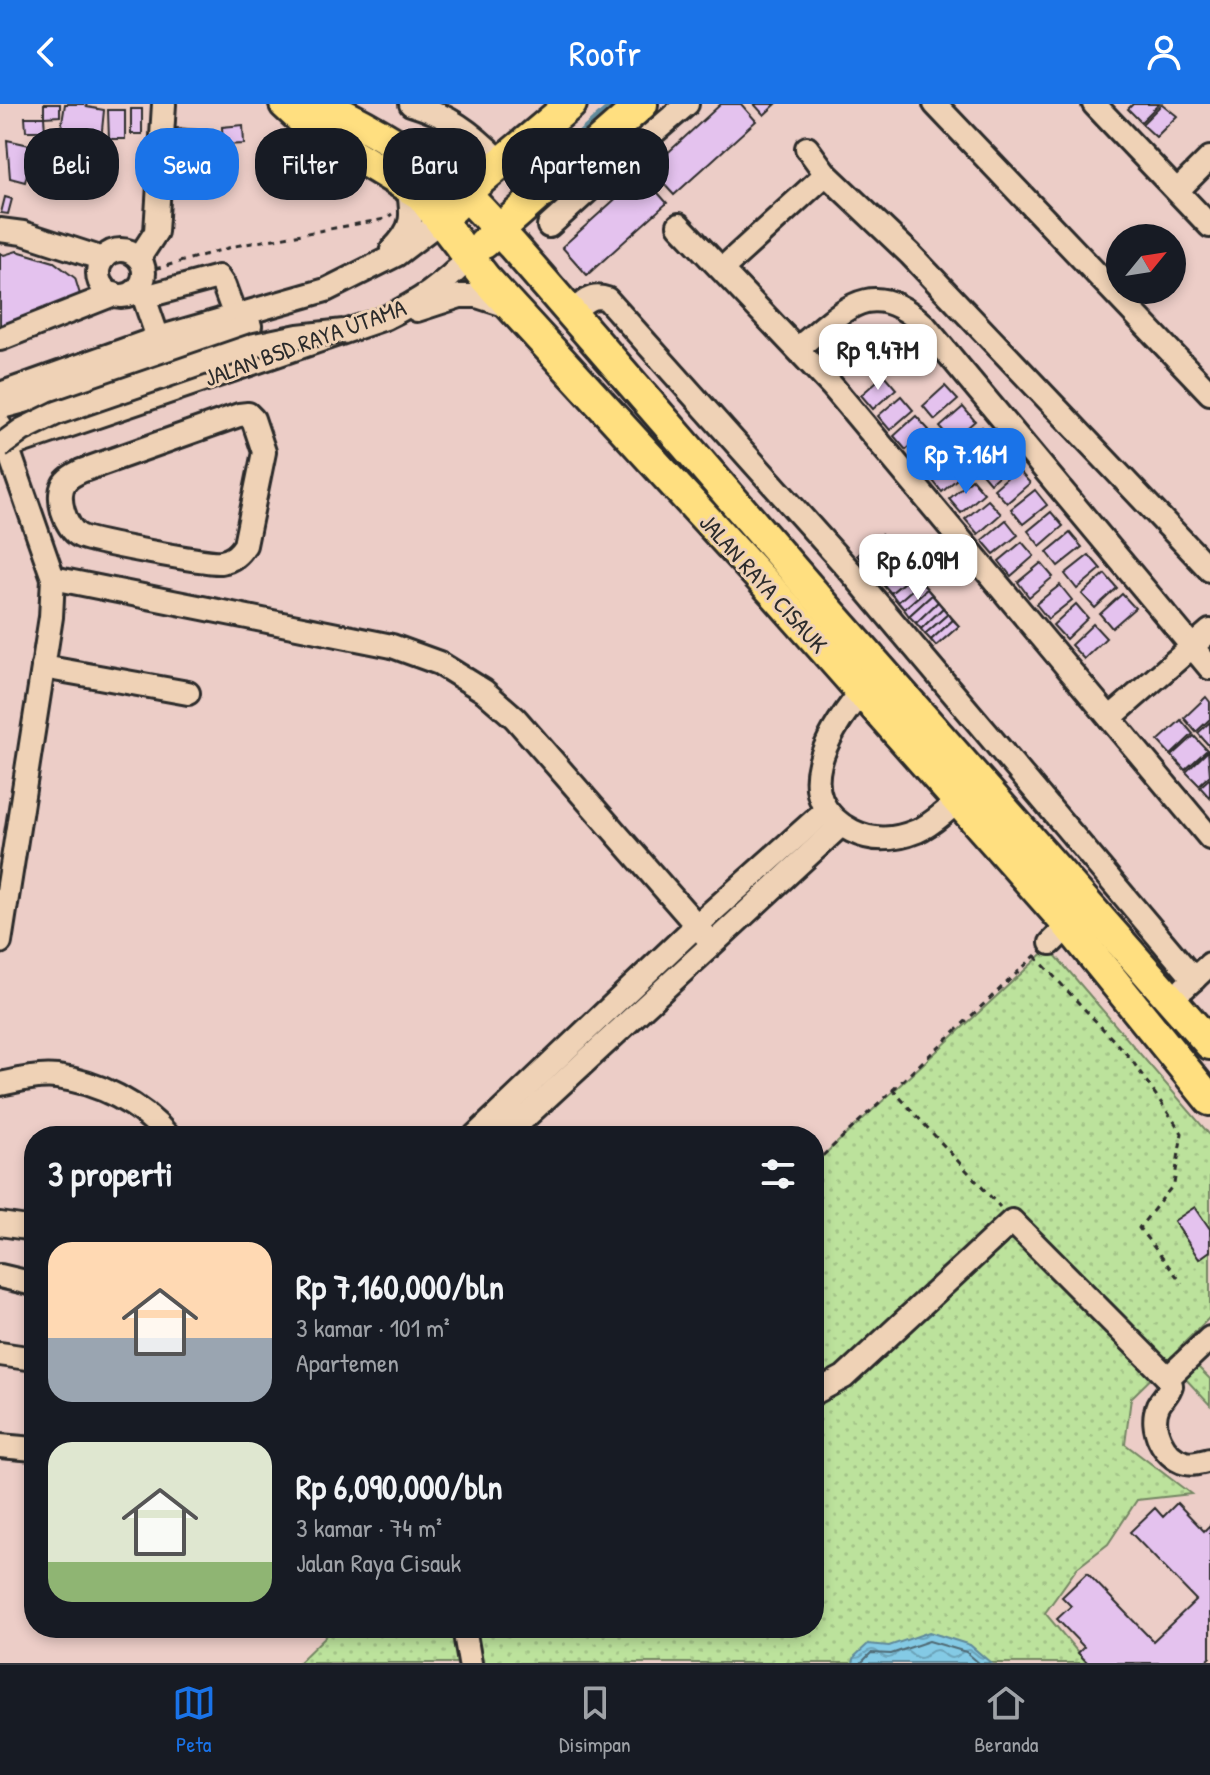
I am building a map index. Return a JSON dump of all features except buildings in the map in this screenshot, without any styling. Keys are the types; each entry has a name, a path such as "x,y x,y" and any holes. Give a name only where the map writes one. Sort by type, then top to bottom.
{"main road":[{"name":"JALAN RAYA CISAUK","path":"285,104 312,129 383,166"},
{"name":"JALAN RAYA CISAUK","path":"320,104 344,114 383,152"},
{"name":"JALAN BSD RAYA UTAMA","path":"540,128 571,104"},
{"name":"JALAN BSD RAYA UTAMA","path":"629,128 642,104"},
{"name":"JALAN BSD RAYA UTAMA","path":"486,174 502,159"},
{"name":"JALAN RAYA CISAUK","path":"425,200 511,307 862,691 1210,1100"},
{"name":"JALAN BSD RAYA UTAMA","path":"442,220 460,200"},
{"name":"JALAN RAYA CISAUK","path":"470,200 889,676 1063,924 1171,999 1210,1044"},
{"name":"JALAN BSD RAYA UTAMA","path":"469,258 498,230 540,200"}],"street":[{"path":"158,338 142,278 124,250 116,250 103,259 100,266 100,279 107,291 114,294 124,296 133,293 142,278 156,232 164,104"},
{"path":"411,104 431,110 502,150"},
{"path":"645,128 687,104"},
{"path":"935,104 1210,393"},
{"path":"1094,104 1210,226"},
{"path":"807,148 826,174 910,254 1209,566"},
{"path":"1177,191 1210,158"},
{"path":"722,269 826,174"},
{"path":"377,264 406,235 413,200"},
{"path":"549,226 571,200"},
{"name":"JALAN BSD RAYA UTAMA","path":"0,394 158,338 326,290 396,255 442,220"},
{"path":"679,225 798,348 1210,838"},
{"path":"0,230 23,233 103,259"},
{"name":"JALAN BSD RAYA UTAMA","path":"2,442 57,413 255,345 344,331 385,318 445,283 469,258"},
{"path":"142,278 218,277 235,316"},
{"path":"0,408 248,327 326,290"},
{"path":"0,339 114,294"},
{"path":"385,318 460,296 477,296 511,307"},
{"path":"572,314 588,299 607,299 851,572 1098,867 1202,971 1171,999"},
{"path":"798,348 863,300 887,299 908,309 1210,668"},
{"path":"248,414 253,419 264,452 245,545 238,556 219,563 105,543 78,536 63,512 60,494 65,481 81,471 239,415 248,414"},
{"path":"0,942 51,617 53,578 2,442"},
{"path":"710,473 737,446"},
{"path":"32,519 63,512"},
{"path":"53,578 392,646 439,663 484,691 515,718 712,943"},
{"path":"1110,718 1210,631"},
{"path":"889,676 917,651"},
{"path":"43,667 188,693"},
{"path":"862,691 827,738 820,761 818,790 833,818 866,838 892,839 920,830 958,802"},
{"path":"486,1126 696,926 833,818"},
{"path":"516,1126 712,943 833,818"},
{"path":"1063,924 1098,867"},
{"path":"0,1084 56,1077 94,1086 123,1098 159,1126"},
{"path":"824,1388 844,1377 1012,1221 1168,1378 1171,1385 1158,1407 1155,1427 1166,1451 1188,1464 1210,1460"},
{"path":"0,1224 24,1228"},
{"path":"0,1276 24,1282"},
{"path":"1168,1378 1205,1353"},
{"path":"0,1354 24,1358"},
{"path":"0,1446 24,1448"},
{"path":"466,1638 470,1663"}],"path":[{"path":"142,278 235,246 385,219 399,200"},
{"path":"824,1154 1063,924 1131,1059 1182,1133 1174,1184 1139,1228 1182,1283"},
{"path":"892,1089 1012,1221"}],"green space":[{"path":"1049,948 1210,1135 1210,1317 1179,1348 1210,1379 1210,1405 1169,1361 1131,1398 1125,1444 1191,1494 1137,1500 1108,1544 1077,1568 1045,1613 1087,1663 298,1663 324,1638 824,1638 824,1155"}],"water":[{"path":"929,1632 970,1645 991,1663 853,1663 855,1656 868,1644 889,1646"}],"waterway":[{"path":"586,128 612,104"}]}
